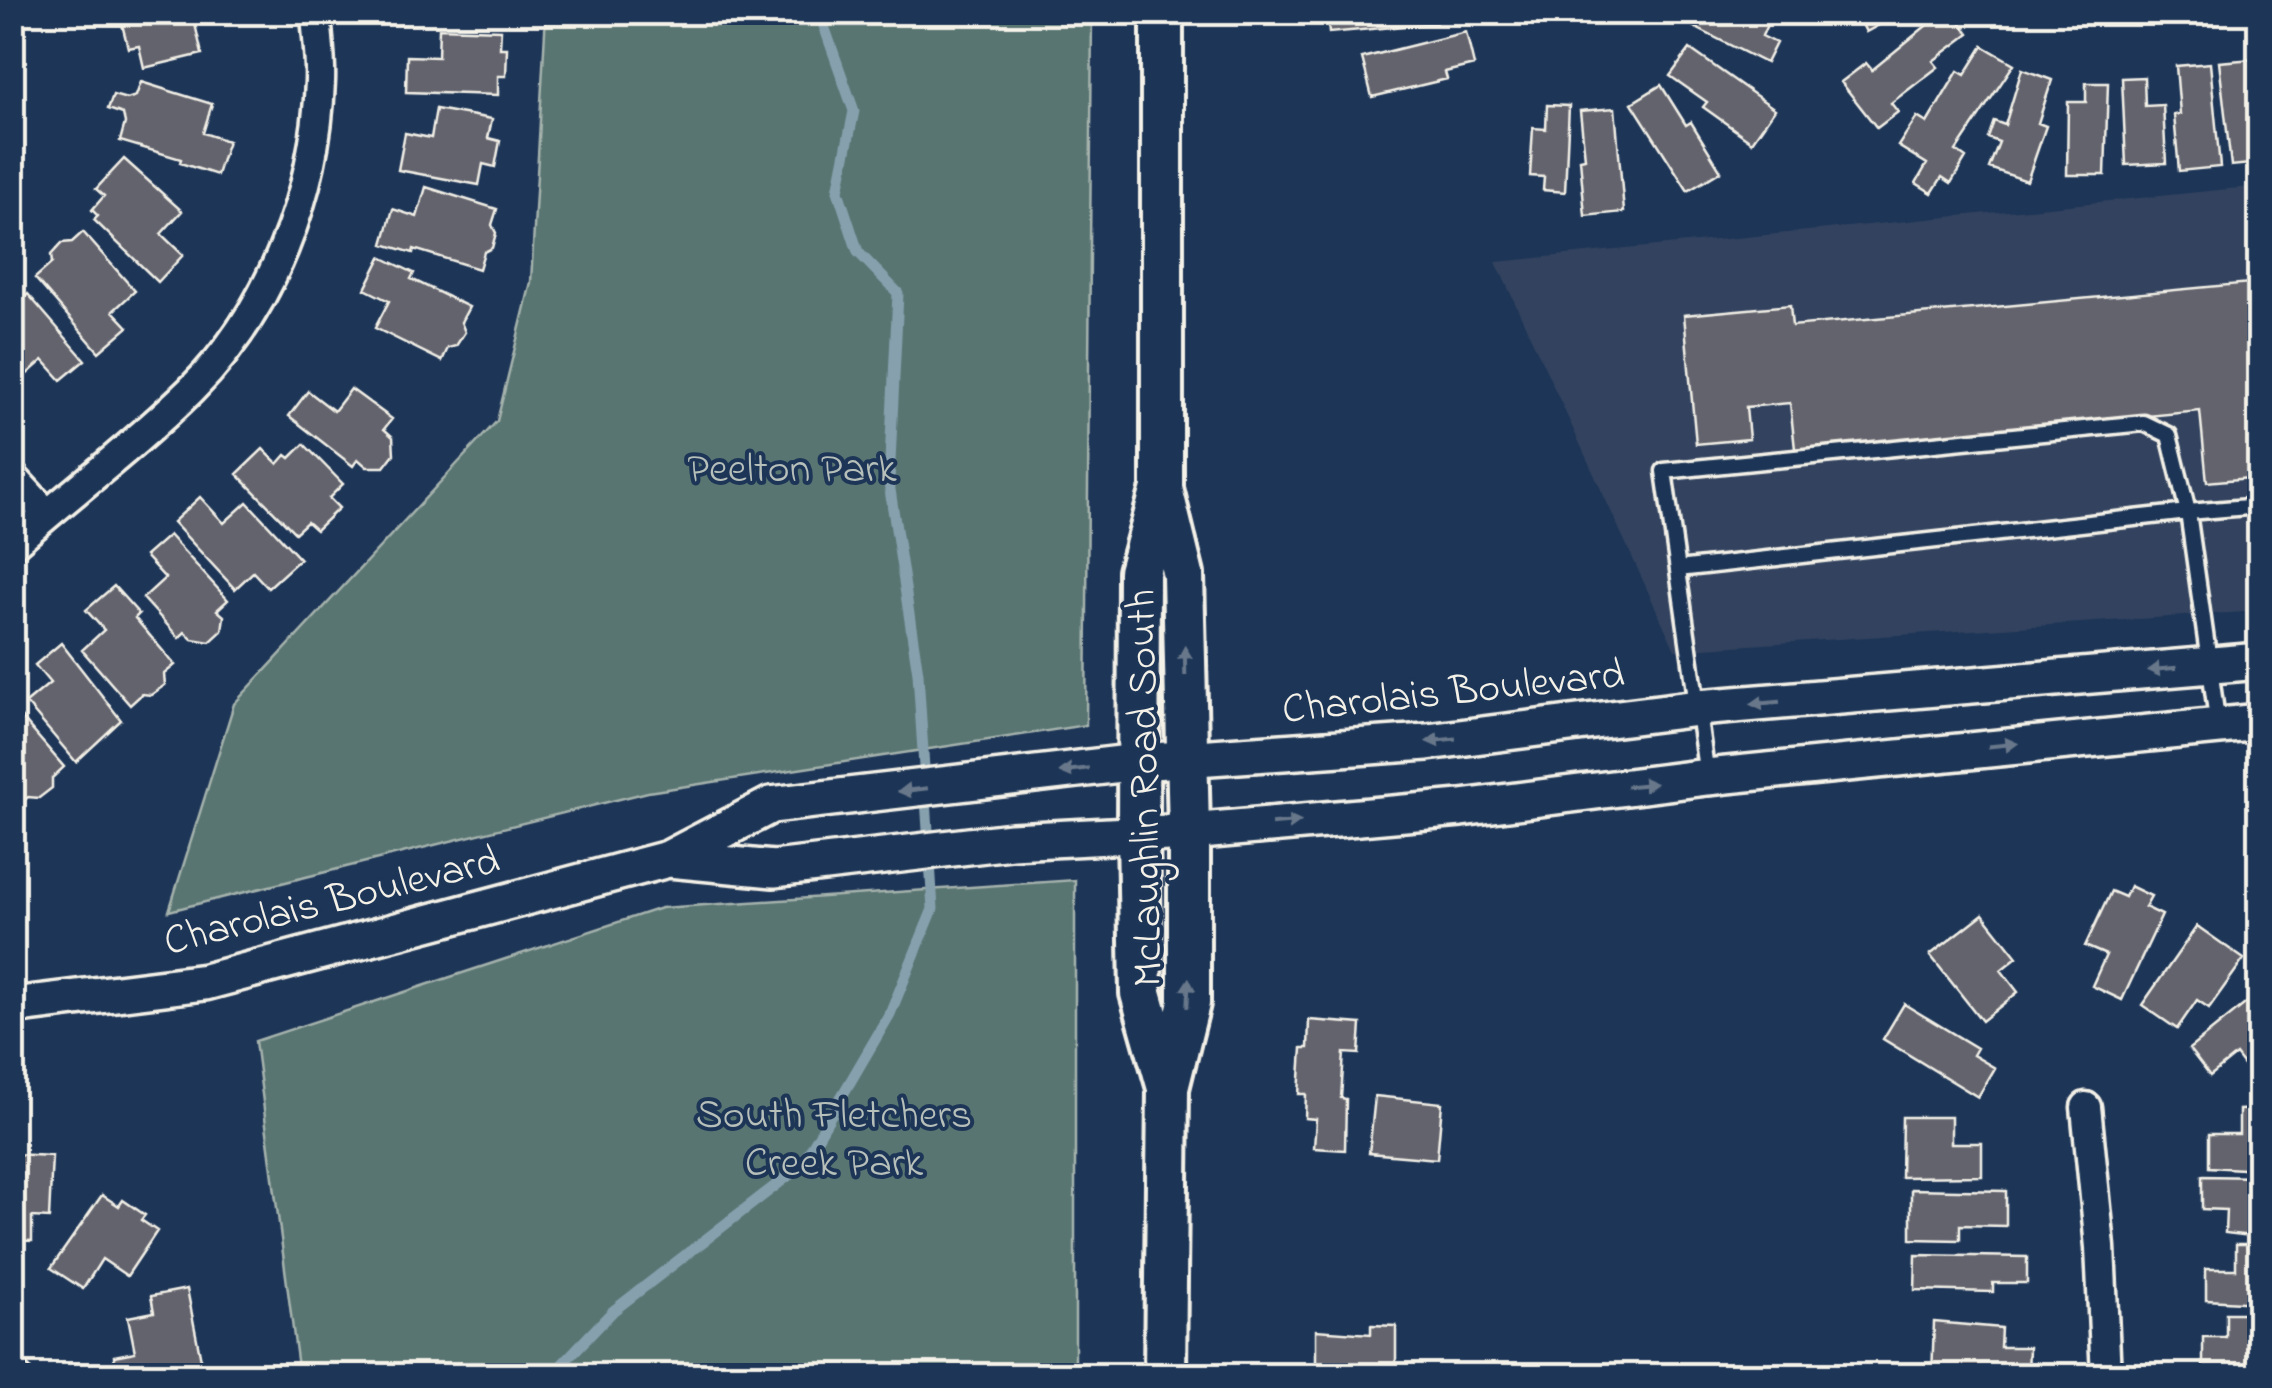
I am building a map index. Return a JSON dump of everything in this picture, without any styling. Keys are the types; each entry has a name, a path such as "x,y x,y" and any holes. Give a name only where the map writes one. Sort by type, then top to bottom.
{"main road":[{"name":"McLaughlin Road South","path":"1162,12 1162,488 1183,575 1189,832 1189,1003 1168,1088 1165,1376"},
{"name":"McLaughlin Road South","path":"1162,488 1139,572 1138,834 1141,994 1168,1088"}],"street":[{"path":"12,545 192,389 233,341 264,296 307,181 320,80 316,12"},
{"path":"12,476 47,514"},
{"name":"Charolais Boulevard","path":"12,1006 205,982 668,859 770,805 1138,762 1428,742 1698,708 2260,660"},
{"name":"Charolais Boulevard","path":"668,859 774,868 1011,841 1189,832 1461,808 1708,777 2260,722"},
{"path":"2086,1107 2100,1247 2106,1376"}],"lane":[{"path":"1708,777 1664,471 2144,423 2169,434 2188,512 2218,726"},
{"path":"1678,569 2260,506"}],"shaded area":[{"path":"2259,186 2259,611 1675,650 1496,262"}],"green space":[{"name":"Peelton Park","path":"546,13 1092,13 1086,725 648,792 169,911 234,704 497,421 531,282"},
{"name":"South Fletchers Creek Park","path":"1075,880 1075,1375 299,1375 255,1041 661,908"}],"building":[{"path":"133,12 218,12 219,18 195,24 202,54 144,68 139,46 128,48 122,24 135,21"},
{"path":"1327,12 1453,12 1435,14 1436,23 1329,33"},
{"path":"1696,12 1754,12 1769,20 1762,36 1776,43 1766,63 1690,25"},
{"path":"1856,12 1903,12 1866,32"},
{"path":"1943,12 1953,12 1969,34 1933,61 1938,67 1891,103 1898,112 1877,128 1841,82 1866,63 1872,70"},
{"path":"439,28 501,30 500,48 507,48 506,76 498,76 498,95 406,92 407,56 438,57"},
{"path":"1466,32 1474,65 1445,72 1447,79 1372,97 1362,58"},
{"path":"1983,46 2014,64 1956,151 1966,158 1951,183 1942,177 1932,193 1916,183 1927,164 1898,146 1917,117 1927,123 1958,71 1965,75"},
{"path":"1690,49 1775,109 1752,142 1703,107 1707,102 1670,76"},
{"path":"2253,59 2260,103 2260,163 2231,166 2219,62"},
{"path":"2210,63 2220,167 2179,171 2174,115 2180,114 2176,66"},
{"path":"2022,69 2052,80 2038,123 2046,126 2027,181 1989,168 1999,142 1988,138 1994,121 2005,125"},
{"path":"2144,77 2145,106 2163,105 2166,163 2126,165 2122,78"},
{"path":"141,82 212,104 203,133 228,141 217,175 180,163 181,159 120,141 123,114 108,109 113,95 127,99 136,96"},
{"path":"2086,83 2108,83 2105,175 2067,175 2068,102 2086,102"},
{"path":"1661,85 1686,125 1691,122 1721,171 1688,191 1632,103"},
{"path":"1547,105 1569,106 1565,192 1543,190 1544,177 1530,176 1533,128 1546,129"},
{"path":"1615,108 1624,212 1585,216 1580,111"},
{"path":"436,109 492,119 488,138 500,141 495,167 483,164 479,185 398,170 405,133 431,138"},
{"path":"124,159 182,211 161,234 183,255 158,282 94,220 98,216 92,210 104,196 96,189"},
{"path":"426,187 497,209 492,248 484,252 479,269 383,244 393,209 417,217"},
{"path":"83,232 135,291 113,311 128,327 99,352 35,278 52,263 51,255 62,243 72,242"},
{"path":"381,257 414,273 411,279 469,307 461,322 465,332 456,346 448,348 442,361 375,328 389,301 365,289"},
{"path":"2260,282 2260,477 2207,482 2200,411 1795,449 1790,403 1746,407 1749,439 1696,444 1684,315 1790,305 1792,326"},
{"path":"28,294 85,360 61,380 43,360 17,383 12,378 12,302 16,305"},
{"path":"351,389 392,419 384,429 393,437 394,454 384,467 367,467 358,459 353,466 289,416 308,391 334,411"},
{"path":"304,444 343,484 329,498 339,508 316,530 307,522 295,533 237,474 263,449 278,464"},
{"path":"200,497 224,523 247,502 300,559 268,588 253,572 235,589 173,522"},
{"path":"169,535 228,600 217,610 224,616 222,631 210,642 192,639 185,632 179,638 143,598 165,578 145,556"},
{"path":"114,586 175,665 164,674 165,685 151,695 142,694 130,705 82,650 104,630 86,610"},
{"path":"61,643 121,720 76,762 26,703 50,683 35,665"},
{"path":"15,710 64,767 52,778 52,788 39,798 28,797 16,807 12,802"},
{"path":"2130,886 2151,896 2145,907 2162,915 2122,1000 2092,986 2106,955 2085,946 2111,891 2125,897"},
{"path":"1983,914 2017,957 2001,970 2018,992 1982,1021 1930,955"},
{"path":"2197,926 2244,959 2209,1008 2197,1000 2177,1029 2142,1005"},
{"path":"2260,992 2260,1064 2249,1072 2236,1055 2210,1076 2189,1049"},
{"path":"1904,1004 1977,1048 1973,1055 1995,1068 1978,1097 1883,1039"},
{"path":"1309,1020 1361,1024 1359,1054 1344,1053 1341,1098 1346,1099 1345,1150 1314,1148 1316,1119 1305,1118 1306,1094 1299,1094 1302,1048 1308,1048"},
{"path":"1375,1096 1442,1103 1437,1159 1369,1153"},
{"path":"2260,1109 2260,1170 2209,1167 2209,1134 2239,1134 2239,1110"},
{"path":"1902,1117 1951,1117 1951,1143 1982,1143 1982,1176 1901,1177"},
{"path":"12,1154 52,1156 49,1218 32,1217 32,1241 12,1240"},
{"path":"2202,1176 2260,1177 2260,1237 2225,1233 2226,1210 2202,1209"},
{"path":"1911,1189 2006,1191 2006,1226 1960,1225 1960,1240 1911,1239"},
{"path":"102,1195 119,1206 123,1200 145,1215 141,1220 157,1231 127,1276 102,1259 83,1289 51,1268"},
{"path":"2236,1244 2260,1244 2260,1303 2206,1300 2206,1269 2236,1269"},
{"path":"1916,1255 2027,1257 2027,1283 1993,1283 1993,1292 1915,1290"},
{"path":"187,1289 204,1375 117,1376 114,1356 135,1352 128,1317 154,1312 151,1296"},
{"path":"2226,1313 2260,1313 2260,1371 2203,1371 2203,1337 2226,1337"},
{"path":"1934,1322 2001,1328 2000,1347 2029,1347 2028,1376 1932,1376"},
{"path":"1371,1325 1396,1326 1396,1376 1316,1376 1316,1330 1371,1334"}],"waterway":[{"path":"551,1376 613,1311 801,1166 890,1014 933,909 918,673 889,483 898,293 858,252 838,191 854,111 819,12"}]}
